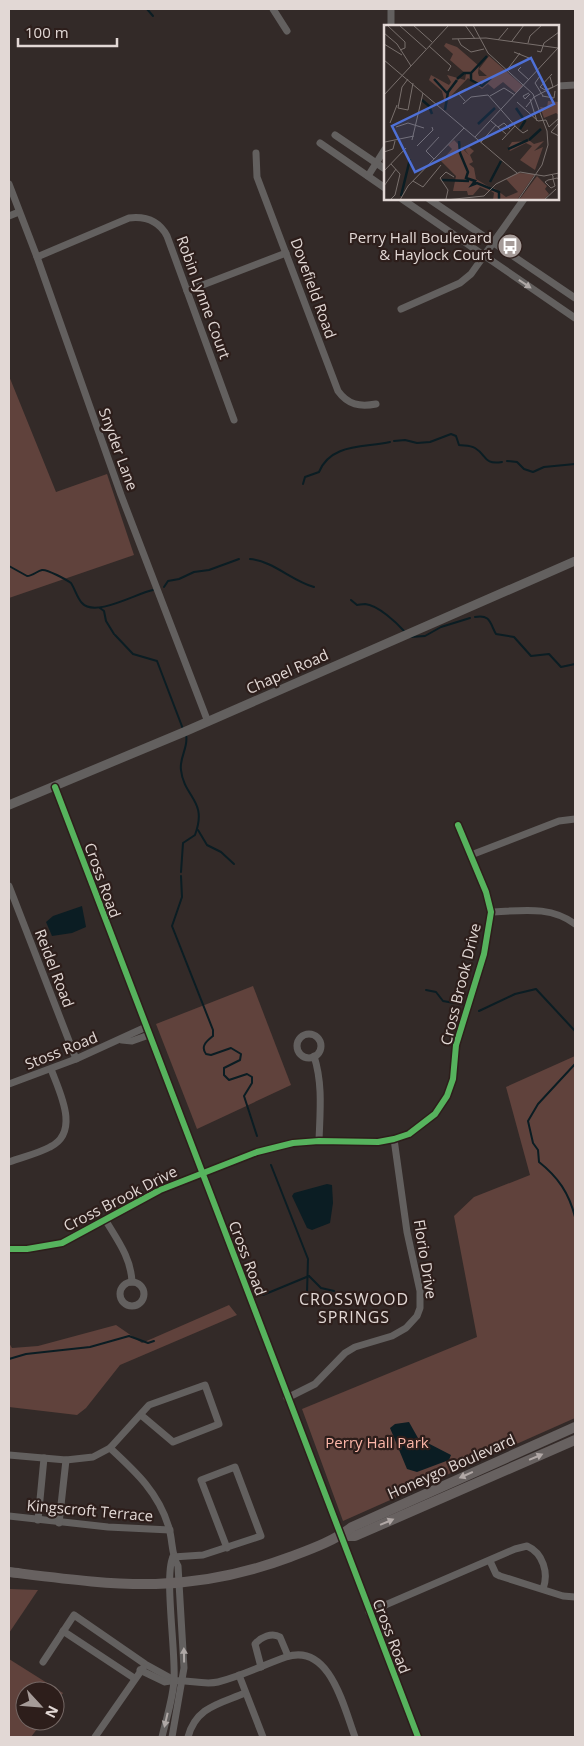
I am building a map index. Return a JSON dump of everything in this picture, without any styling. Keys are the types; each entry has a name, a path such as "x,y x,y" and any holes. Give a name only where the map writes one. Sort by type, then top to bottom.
{"main road":[{"name":"Honeygo Boulevard","path":"9,1572 111,1584 170,1585 238,1574 269,1565 341,1536 352,1527 575,1427"},
{"name":"Honeygo Boulevard","path":"341,1536 356,1536 575,1440"}],"street":[{"path":"273,9 287,31"},
{"path":"390,9 391,25"},
{"path":"559,86 575,85"},
{"path":"335,135 384,168"},
{"path":"320,143 384,187"},
{"path":"368,176 384,151"},
{"name":"Dovefield Road","path":"256,152 257,176 338,391 352,404 366,406 376,404"},
{"name":"Snyder Lane","path":"9,184 37,256 121,495 208,722"},
{"path":"403,200 575,318"},
{"path":"432,200 575,298"},
{"path":"401,310 460,284 471,274 485,256 523,200"},
{"path":"9,216 19,212"},
{"name":"Robin Lynne Court","path":"37,256 120,220 141,218 157,223 164,231 234,420"},
{"path":"187,291 286,254"},
{"name":"Chapel Road","path":"9,805 208,722 575,561"},
{"name":"Cross Road","path":"55,787 418,1737"},
{"path":"470,855 559,821 575,820"},
{"name":"Cross Brook Drive","path":"9,1249 27,1249 62,1244 160,1190 257,1152 293,1143 319,1141 378,1142 394,1139 410,1134 435,1114 447,1096 453,1079 456,1045 488,938 491,912 486,892 458,826"},
{"name":"Reidel Road","path":"9,886 76,1059"},
{"path":"491,912 535,910 567,918 575,924"},
{"name":"Stoss Road","path":"9,1084 122,1040 130,1033 146,1027"},
{"name":"Stoss Road","path":"122,1040 132,1041 149,1035"},
{"path":"314,1056 319,1071 321,1090 319,1141"},
{"path":"9,1162 50,1147 61,1135 66,1118 65,1109 51,1069"},
{"name":"Florio Drive","path":"287,1398 315,1384 345,1353 355,1347 392,1336 406,1328 417,1316 420,1308 420,1291 407,1232 394,1139"},
{"path":"106,1221 126,1253 131,1268 132,1282"},
{"path":"9,1455 66,1460 93,1457 110,1448 149,1405 204,1385 219,1424 173,1442 141,1415"},
{"path":"110,1448 135,1470 157,1497 170,1530 173,1557 178,1566 181,1584 184,1651 183,1680 172,1737"},
{"path":"38,1520 44,1458"},
{"path":"59,1523 66,1460"},
{"path":"173,1557 204,1555 226,1548 261,1536 235,1467 201,1480 226,1548"},
{"name":"Kingscroft Terrace","path":"9,1516 59,1523 170,1530"},
{"path":"369,1612 520,1547 530,1548 537,1552 546,1570 543,1589"},
{"path":"162,1737 174,1680 174,1642 169,1564 173,1557"},
{"path":"490,1561 496,1574 500,1576 575,1597"},
{"path":"43,1662 74,1615 146,1664 174,1680"},
{"path":"63,1631 134,1678"},
{"path":"261,1667 255,1644 258,1640 270,1635 280,1637 288,1656"},
{"path":"140,1670 165,1682 174,1680 216,1682 288,1656 308,1657 322,1664 327,1671 355,1737"},
{"path":"95,1737 134,1678 146,1664"},
{"path":"239,1675 263,1737"},
{"path":"188,1737 193,1721 204,1710 245,1694"}],"green space":[{"path":"9,376 56,492 107,474 134,555 9,598"},
{"path":"253,986 291,1085 197,1129 156,1024"},
{"name":"Perry Hall Park","path":"575,1056 575,1418 343,1521 302,1409 477,1337 454,1216 474,1197 530,1175 506,1087"},
{"path":"229,1305 237,1315 120,1365 86,1408 77,1415 9,1407 9,1343 12,1348 38,1346 116,1325 142,1343"},
{"path":"9,1589 38,1590 9,1633"},
{"path":"9,1659 44,1681 15,1681 15,1731 36,1731 31,1737 9,1737"}],"water":[{"path":"82,906 86,927 72,933 52,936 46,922 53,916"},
{"path":"327,1184 332,1185 333,1203 330,1223 312,1230 307,1228 292,1196 294,1193"},
{"path":"409,1422 418,1438 451,1455 449,1460 417,1472 407,1469 390,1428 395,1424"}],"waterway":[{"path":"147,9 153,16"},
{"path":"394,441 430,442 451,434 456,436 459,445 475,448 488,461 502,462"},
{"path":"303,484 305,477 319,472 324,463 340,451 359,446 390,442"},
{"path":"507,461 517,462 524,469 533,472 544,467 575,464"},
{"path":"164,587 168,581 179,579 194,572 209,570 239,559"},
{"path":"250,559 267,563 314,587"},
{"path":"9,566 27,576 42,570 61,577 71,583 80,601 88,607 106,606 153,590"},
{"path":"351,600 357,605 365,604 376,608 392,619 405,632"},
{"path":"100,608 104,611 106,621 114,634"},
{"path":"475,617 487,618 496,634 514,637 531,656 549,654 561,667 575,664"},
{"path":"410,637 425,636 441,627 470,618"},
{"path":"115,635 133,654 157,661 183,729"},
{"path":"181,872 183,843 195,835 199,814 197,806 186,787 181,770 181,761 187,739 186,735"},
{"path":"198,830 207,845 221,852 234,864"},
{"path":"181,876 182,897 172,926 213,1030 213,1036 205,1044 204,1051 206,1054 211,1055 231,1048 241,1054 240,1060 224,1068 224,1075 229,1080 247,1074 252,1077 252,1083 244,1096 257,1136"},
{"path":"479,1011 515,994 536,989 575,1031"},
{"path":"426,990 436,992 443,1001 454,1003"},
{"path":"575,1064 538,1104 528,1121 533,1143 538,1150 539,1162 562,1186 570,1200 575,1217"},
{"path":"271,1165 308,1259 307,1293"},
{"path":"309,1276 321,1288 334,1291"},
{"path":"263,1295 309,1276"},
{"path":"9,1359 26,1354 90,1347 129,1336 148,1343 154,1341"}],"cycle path":[{"path":"55,787 418,1737"},
{"path":"9,1249 27,1249 62,1243 160,1190 257,1152 293,1143 319,1141 378,1142 394,1139 409,1134 435,1114 447,1096 453,1079 456,1045 484,954 491,912 486,892 458,825"}],"place":[{"name":"Perry Hall Boulevard & Haylock Court","path":"510,246"}],"district":[{"name":"CROSSWOOD SPRINGS","path":"354,1308"}]}
